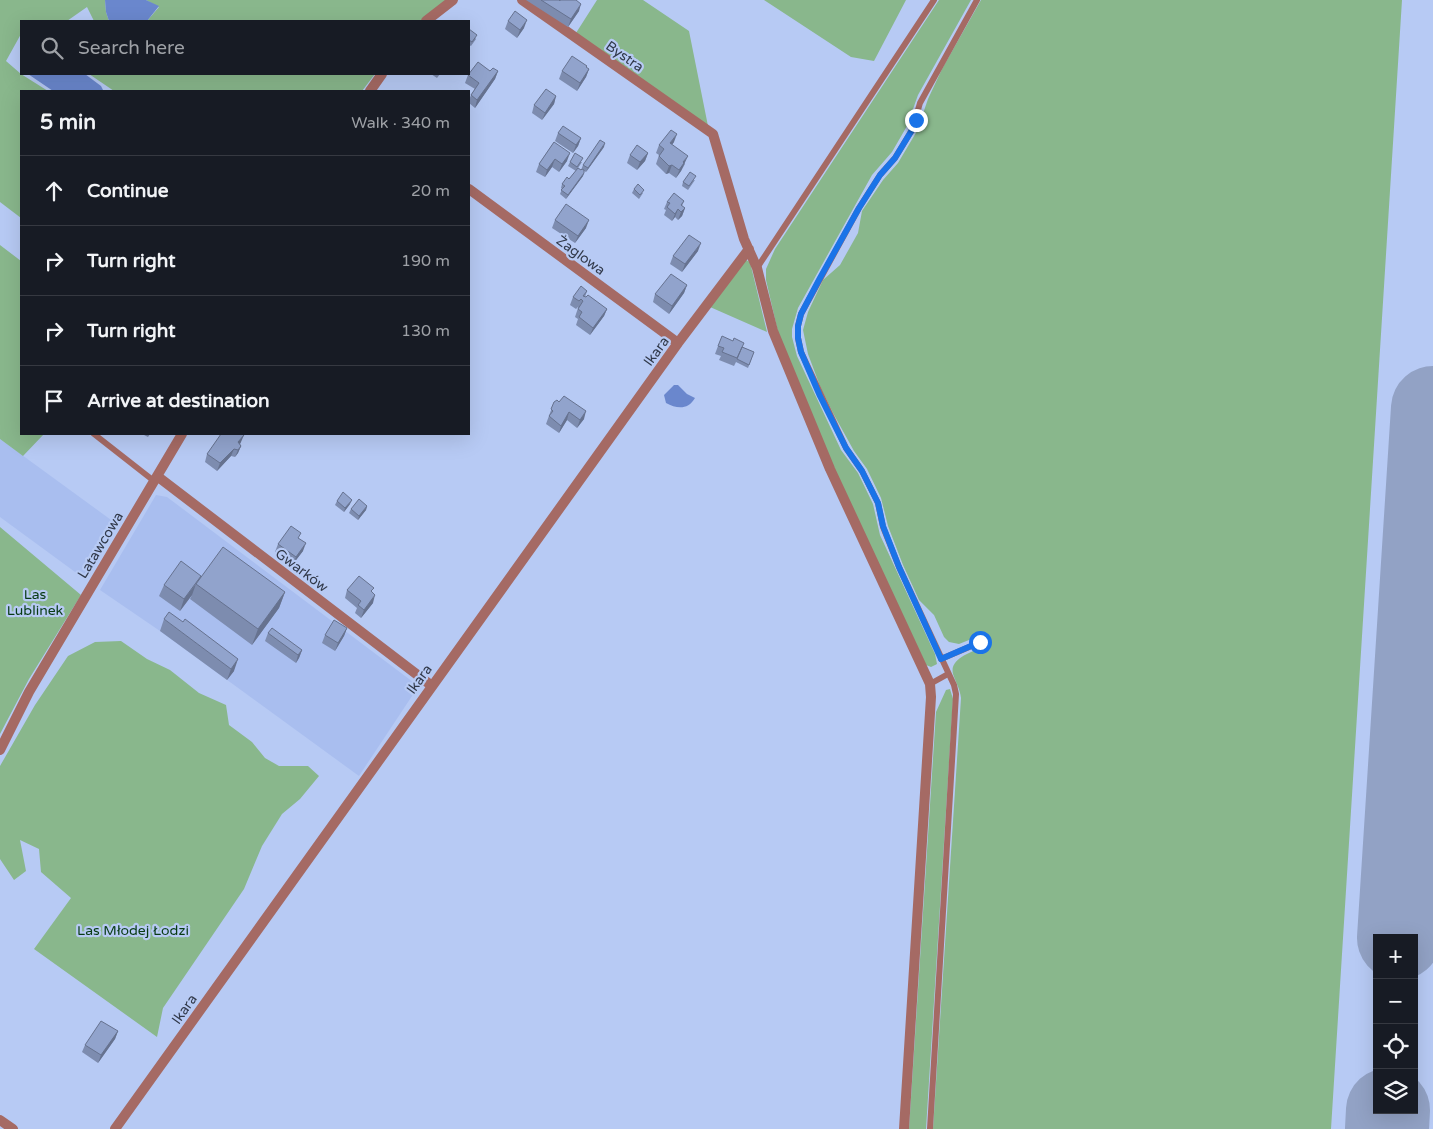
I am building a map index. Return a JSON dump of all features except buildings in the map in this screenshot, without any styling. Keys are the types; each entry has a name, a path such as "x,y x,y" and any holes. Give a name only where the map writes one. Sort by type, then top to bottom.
{"street":[{"path":"427,20 453,0"},
{"name":"Bystra","path":"522,0 713,134 744,239 749,249"},
{"path":"371,90 381,75"},
{"name":"Żaglowa","path":"470,190 678,343"},
{"path":"749,249 757,268 773,331 826,460 930,684 931,698 904,1129"},
{"name":"Ikara","path":"116,1129 678,343 749,249"},
{"name":"Latawcowa","path":"0,750 29,692 181,435"},
{"name":"Gwarków","path":"155,479 432,686"},
{"path":"0,1120 13,1129"}],"lane":[{"path":"757,268 934,0"},
{"path":"930,1129 957,703 955,689 899,567 883,526 878,503 862,471 846,448 805,360 798,338 798,326 801,314 859,208 880,175 895,158 912,130 920,103 977,0"},
{"path":"95,435 155,479"},
{"path":"941,659 980,642"},
{"path":"930,684 948,674"}],"shaded area":[{"path":"105,0 146,0 159,6 148,20 109,20"},
{"path":"29,75 86,75 101,86 103,90 52,90"},
{"path":"674,385 678,385 687,394 695,398 689,405 682,407 666,403 664,395"},
{"path":"0,439 118,525 86,580 0,517"},
{"path":"156,495 167,497 413,682 414,693 359,776 160,631 100,590"}],"green space":[{"path":"0,0 105,0 109,20 94,20 87,7 68,20 20,20 20,36 6,61 20,75 46,90 20,90 20,217 0,202"},
{"path":"146,0 449,0 428,20 148,20 159,7"},
{"path":"597,0 643,0 689,31 708,126 576,33"},
{"path":"764,0 906,0 874,61 851,57"},
{"path":"939,0 971,0 918,95 907,126 892,152 872,175 798,308 792,329 797,356 841,450 858,473 873,504 880,535 935,654 937,664 931,667 926,665 833,467 778,332 766,280 766,269 775,249"},
{"path":"981,0 1402,0 1331,1129 933,1129 961,698 953,674 953,668 963,656 984,646 979,636 959,644 949,642 944,637 934,615 919,600 888,526 881,498 867,469 854,451 820,386 808,354 803,330 808,312 823,280 840,265 858,233 862,211 883,180 898,163 917,131 928,99 942,69"},
{"path":"90,75 374,75 363,90 113,90"},
{"path":"0,245 20,260 20,435 43,435 23,456 0,439"},
{"path":"746,260 750,262 767,332 710,307"},
{"name":"Las Lublinek","path":"0,527 81,595 29,679 0,734"},
{"name":"Las Młodej Łodzi","path":"121,641 147,659 170,670 199,693 226,705 229,725 252,742 265,758 279,766 308,766 319,776 300,799 282,814 262,846 244,889 163,1008 157,1037 34,949 71,898 41,872 39,849 20,840 26,871 14,880 0,859 0,766 35,705 68,656 95,642"},
{"path":"950,689 953,699 926,1129 909,1129 936,712 946,690"}],"runway":[{"path":"1399,934 1433,408"},
{"path":"1387,1129 1388,1114"}],"route":[{"path":"916,120 895,158 880,175 859,208 820,278 801,314 798,338 801,352 820,396 846,448 862,471 878,503 881,520 899,567 941,659 980,642"}]}
